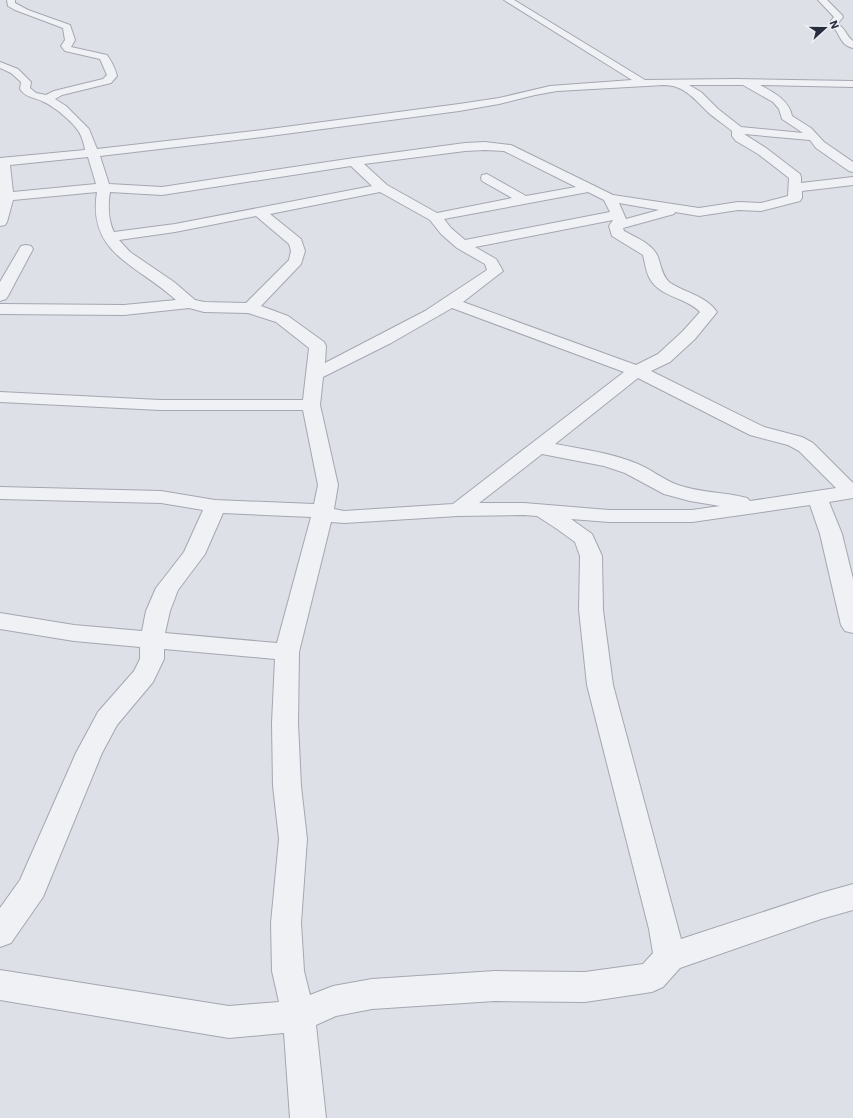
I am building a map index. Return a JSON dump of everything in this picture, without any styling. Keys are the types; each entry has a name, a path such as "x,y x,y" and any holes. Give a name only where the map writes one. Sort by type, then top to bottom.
{"street":[{"path":"508,0 642,82"},
{"path":"822,0 839,17 834,22 835,26 842,30 842,36 846,41 853,45"},
{"path":"16,6 27,14 56,21 67,27 70,40 66,46 68,49 104,57 110,68 112,76 107,81 58,93 47,99"},
{"path":"0,65 13,69 21,75 26,82 25,89 32,95 47,99 62,108 85,131 104,187 102,201 104,226 109,237 125,255 170,285 189,303"},
{"path":"0,222 6,212 2,161 93,154 268,133 498,101 535,91 557,88 642,82 850,82"},
{"path":"676,82 697,94 738,130 816,141"},
{"path":"744,82 774,99 784,108 786,117 807,130 816,141 853,168"},
{"path":"4,197 104,187 162,191 354,162 465,147 485,146 507,148 610,198 699,212 738,206 761,207 795,198 795,177 754,146 738,136 738,130"},
{"path":"754,146 816,141"},
{"path":"315,374 407,329 452,303 495,271 491,262 462,245 446,231 435,217 382,188 354,162"},
{"path":"487,178 524,200"},
{"path":"795,188 853,181"},
{"path":"109,237 174,228 382,188"},
{"path":"435,217 590,188"},
{"path":"458,510 540,448 637,371 664,358 689,335 709,312 698,301 669,288 660,282 649,253 617,234 617,221 610,198"},
{"path":"462,245 617,221 676,209"},
{"path":"250,308 296,261 298,251 296,242 259,212"},
{"path":"0,296 26,249"},
{"path":"0,309 124,310 189,303 204,307 250,308 282,320 318,346 311,405 328,485 323,511 287,652 285,722 287,786 293,839 286,923 288,971 299,1016 308,1118"},
{"path":"452,303 637,371 757,431 795,441 806,447 852,492"},
{"path":"0,397 160,405 311,405"},
{"path":"540,448 577,454 620,464 633,469 663,487 686,493 761,505"},
{"path":"0,493 161,497 215,506 323,511 328,515 344,517 458,510 524,509 608,516 692,516 852,492"},
{"path":"686,493 697,502 705,514"},
{"path":"817,497 831,534 853,625"},
{"path":"0,933 32,888 89,753 107,719 144,676 152,659 152,639 158,611 167,588 194,554 215,506"},
{"path":"541,510 564,524 584,539 591,556 591,610 600,685 664,929 669,957"},
{"path":"584,539 589,514"},
{"path":"0,621 74,633 287,652"},
{"path":"0,985 229,1022 299,1016 333,1001 372,994 496,986 585,987 652,977 669,957 821,906 853,897"}]}
